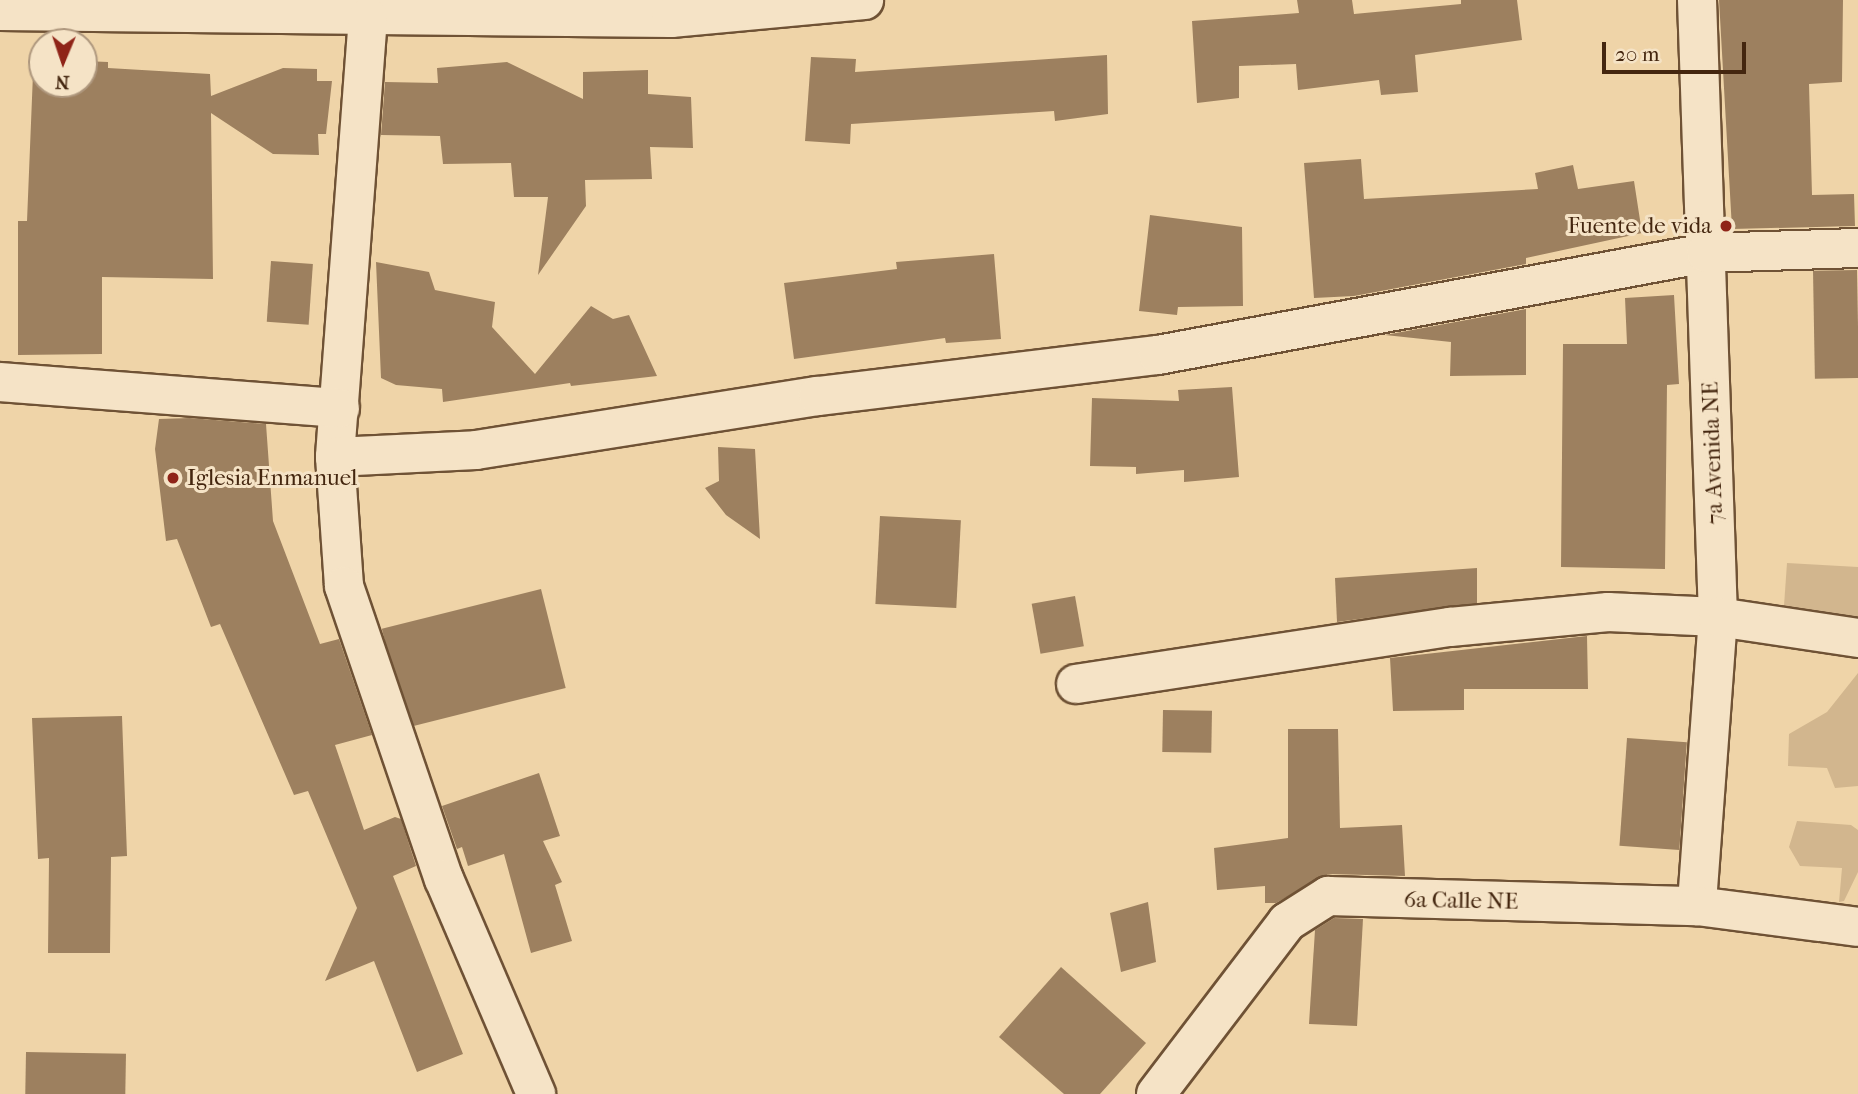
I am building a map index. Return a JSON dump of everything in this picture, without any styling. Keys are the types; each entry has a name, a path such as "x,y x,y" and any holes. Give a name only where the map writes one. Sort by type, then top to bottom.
{"street":[{"path":"0,11 249,7 368,17 625,8 671,18 864,0"},
{"name":"7a Avenida NE","path":"1697,0 1718,617 1697,906"},
{"path":"368,17 335,457 344,586 444,879 536,1094"},
{"path":"335,457 476,450 818,396 1158,355 1706,253 1858,247"},
{"path":"0,382 340,408"},
{"path":"1076,684 1450,627 1608,612 1718,617 1858,638"},
{"name":"6a Calle NE","path":"1156,1094 1287,922 1328,896 1697,906 1858,927"}],"shaded area":[{"path":"1787,563 1858,567 1858,630 1783,620"},
{"path":"1858,673 1858,786 1835,788 1827,768 1788,766 1789,734 1827,712"},
{"path":"1797,821 1851,825 1858,830 1858,872 1844,901 1839,902 1842,868 1800,866 1789,847"}],"building":[{"path":"1297,0 1352,0 1354,14 1461,4 1461,0 1517,0 1522,40 1415,55 1418,92 1381,95 1379,80 1298,90 1296,64 1239,66 1239,98 1197,103 1192,21 1299,13"},
{"path":"1719,0 1843,0 1842,82 1809,84 1812,195 1854,194 1855,226 1732,229"},
{"path":"1107,55 1108,114 1055,121 1054,111 851,124 850,144 805,141 811,57 856,59 855,72"},
{"path":"98,62 108,62 108,68 210,74 211,96 283,68 317,69 317,81 332,81 326,134 318,134 319,155 273,154 211,113 213,279 102,277 102,354 18,355 18,221 27,221 32,98 98,98"},
{"path":"507,62 583,99 583,72 648,70 648,94 691,97 693,148 650,147 652,179 585,180 586,206 538,275 548,197 514,197 511,163 443,164 440,136 381,135 385,82 438,83 437,68"},
{"path":"1361,159 1364,199 1538,189 1535,173 1573,165 1578,189 1634,181 1642,233 1526,258 1526,264 1354,296 1314,298 1304,163"},
{"path":"1150,215 1242,227 1243,306 1178,307 1177,315 1139,311"},
{"path":"994,254 1001,339 946,343 945,338 794,359 784,283 897,269 896,262"},
{"path":"271,261 313,264 309,325 267,322"},
{"path":"376,262 429,272 435,290 495,302 492,327 535,374 591,306 613,319 629,315 657,376 571,386 570,383 443,402 442,389 396,385 381,378"},
{"path":"1857,270 1858,378 1815,379 1813,271"},
{"path":"1674,295 1679,384 1667,385 1665,569 1561,567 1563,344 1627,344 1625,298"},
{"path":"1526,309 1526,375 1450,376 1451,342 1385,335"},
{"path":"1232,387 1239,477 1184,482 1184,470 1136,474 1136,467 1090,466 1092,398 1179,401 1178,390"},
{"path":"190,418 266,424 273,521 320,644 339,639 372,735 335,745 364,830 395,817 401,819 416,866 393,876 463,1054 417,1072 374,961 325,981 357,908 308,791 294,795 220,624 211,627 177,539 166,541 155,449 159,419"},
{"path":"718,447 755,449 760,539 726,515 705,488 719,481"},
{"path":"880,516 961,520 956,608 875,604"},
{"path":"1477,568 1477,603 1337,622 1335,578"},
{"path":"541,589 566,688 407,728 382,629"},
{"path":"1075,596 1084,646 1041,654 1032,604"},
{"path":"1587,636 1588,689 1464,689 1464,710 1393,711 1390,658"},
{"path":"1163,710 1212,711 1211,753 1162,752"},
{"path":"122,716 127,856 111,857 110,953 48,953 49,858 38,859 32,718"},
{"path":"1288,729 1338,729 1340,828 1402,825 1405,876 1328,874 1276,903 1265,903 1265,886 1217,890 1214,848 1288,838"},
{"path":"1627,738 1687,742 1679,850 1619,846"},
{"path":"539,773 560,836 543,841 562,882 555,885 572,941 531,953 504,854 468,866 462,847 457,849 442,806"},
{"path":"1148,902 1156,962 1121,972 1110,913"},
{"path":"1334,918 1363,919 1357,1026 1309,1024 1315,930"},
{"path":"1061,967 1146,1043 1100,1094 1064,1094 999,1037"},
{"path":"26,1052 126,1054 125,1094 25,1094"}],"place":[{"name":"Fuente de vida","path":"1726,226"},
{"name":"Iglesia Enmanuel","path":"173,478"}]}
